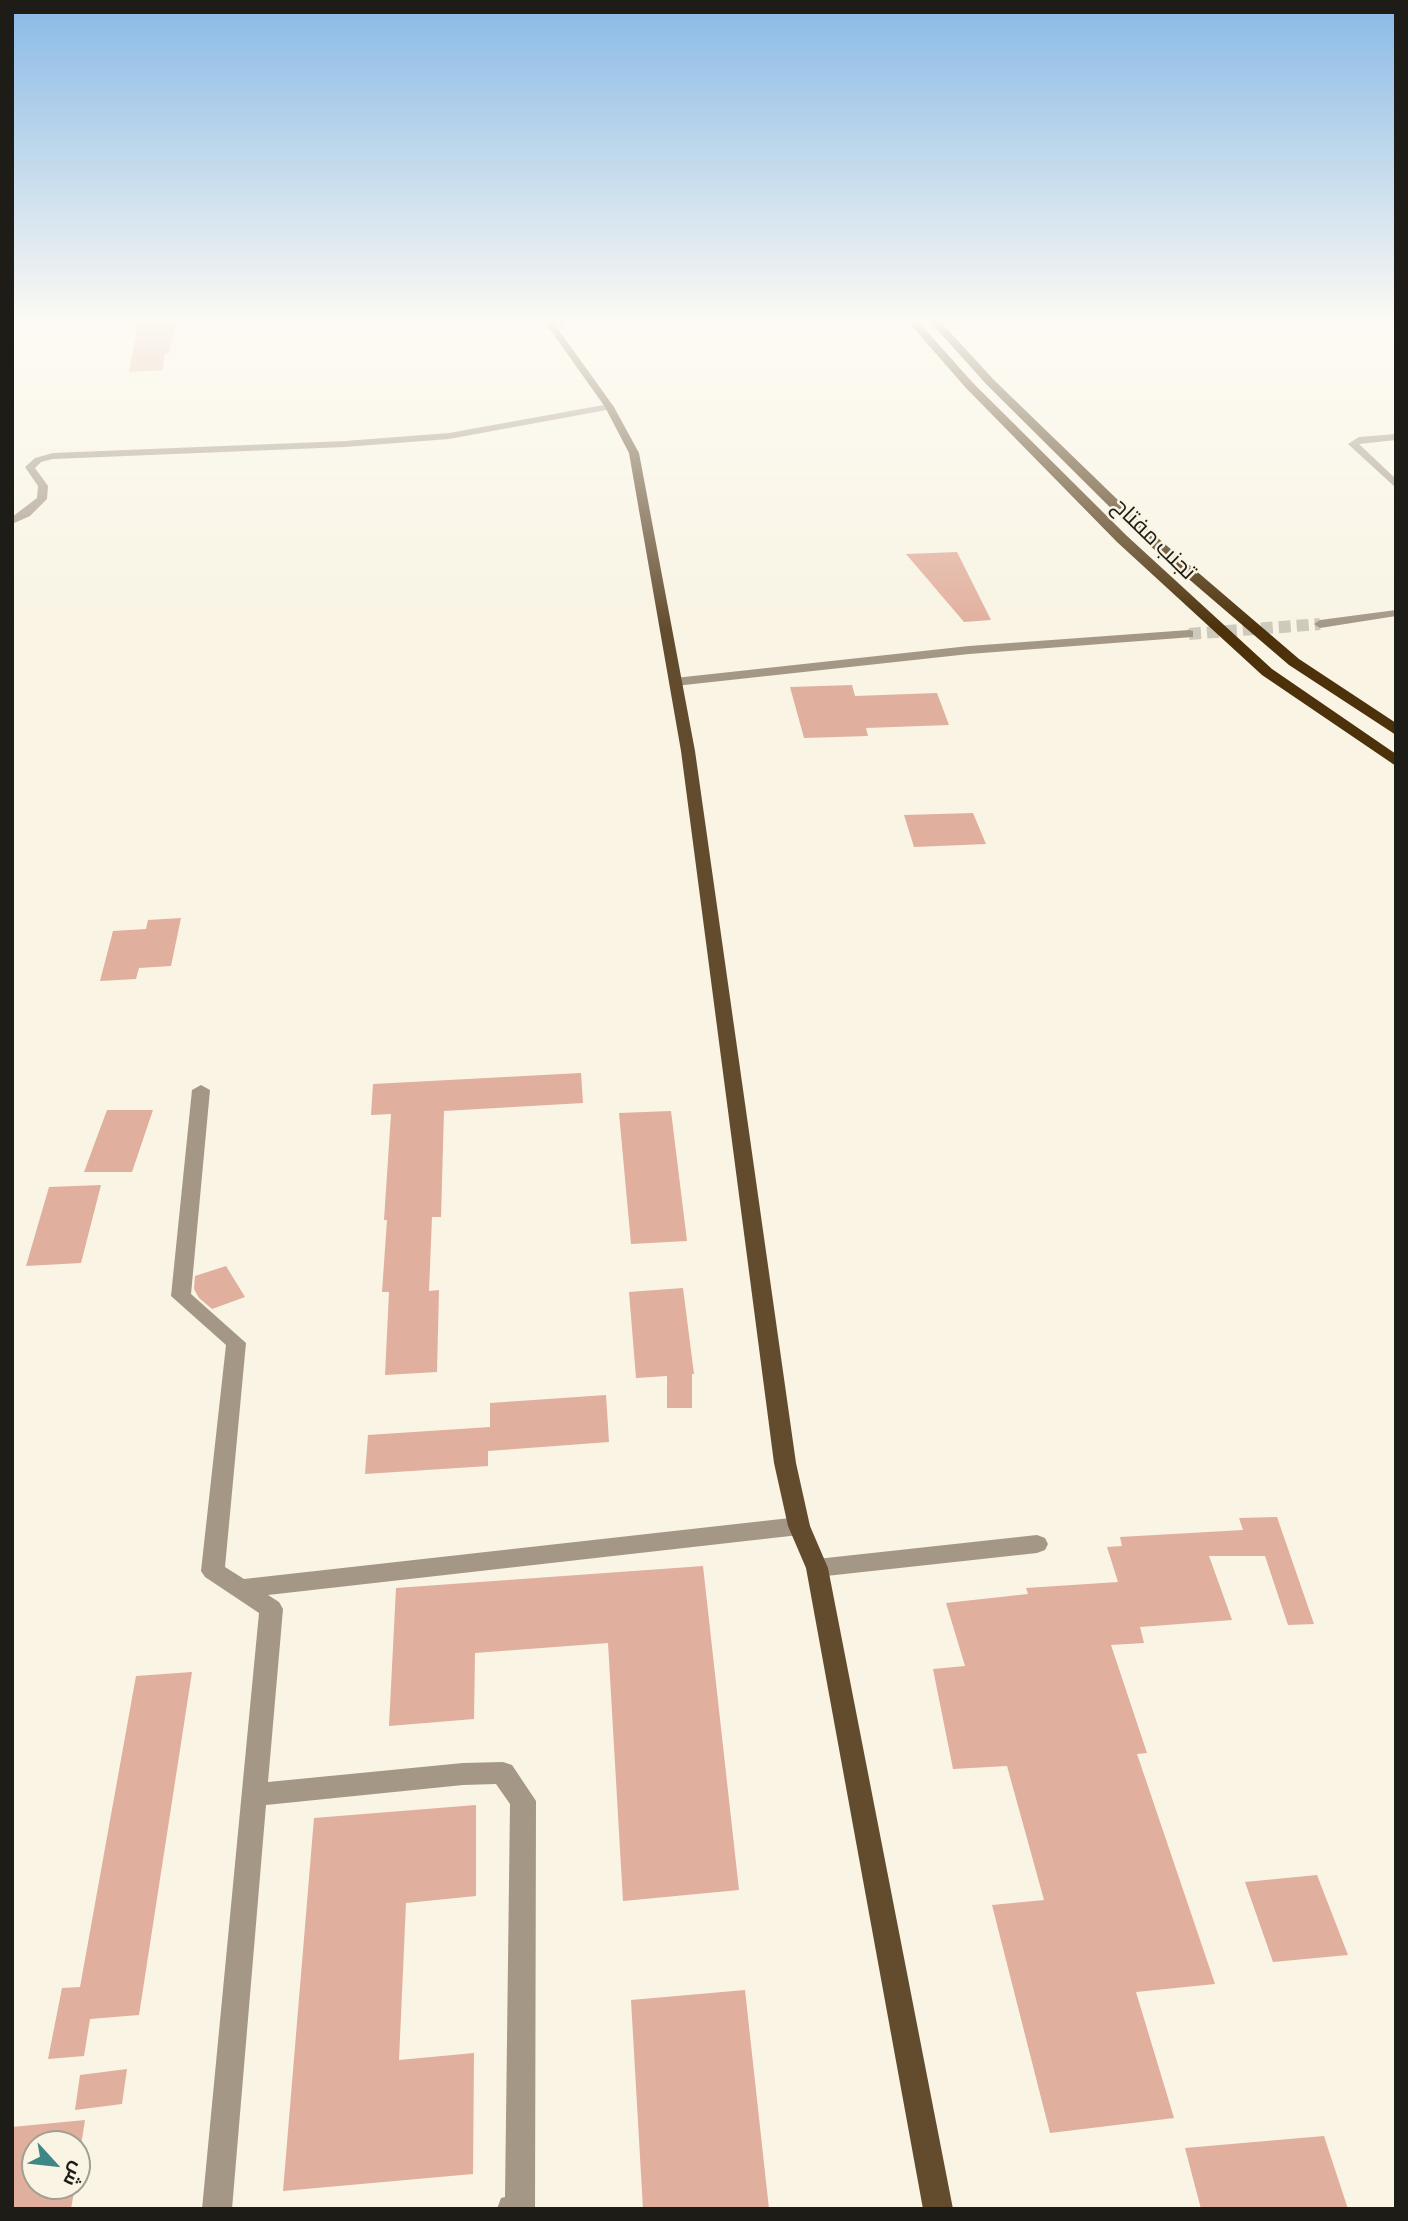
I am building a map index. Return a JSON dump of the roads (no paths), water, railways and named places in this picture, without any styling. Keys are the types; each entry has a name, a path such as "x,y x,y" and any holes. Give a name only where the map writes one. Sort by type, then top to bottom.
{"highway":[{"name":"تجنب مفتاح","path":"1006,422 1122,539 1267,672 1396,761"},
{"name":"تجنب مفتاح","path":"1030,422 1147,536 1294,662 1396,730"}],"main road":[{"path":"617,422 634,453 688,751 785,1463 799,1526 817,1568 938,2209"}],"street":[{"path":"12,521 26,514 43,499 43,486 30,467 38,460 53,456 345,444 449,436 528,422"},
{"path":"1396,437 1359,440 1353,444 1396,485"},
{"path":"1320,624 1396,613"},
{"path":"675,682 969,650 1189,634"},
{"path":"201,1090 181,1296 236,1343 214,1571 271,1609 216,2209"},
{"path":"242,1590 799,1526"},
{"path":"817,1568 1037,1544"},
{"path":"255,1795 463,1773 503,1773 523,1801 520,2207 512,2209"}],"tunnel":[{"path":"1189,634 1320,624"}]}
